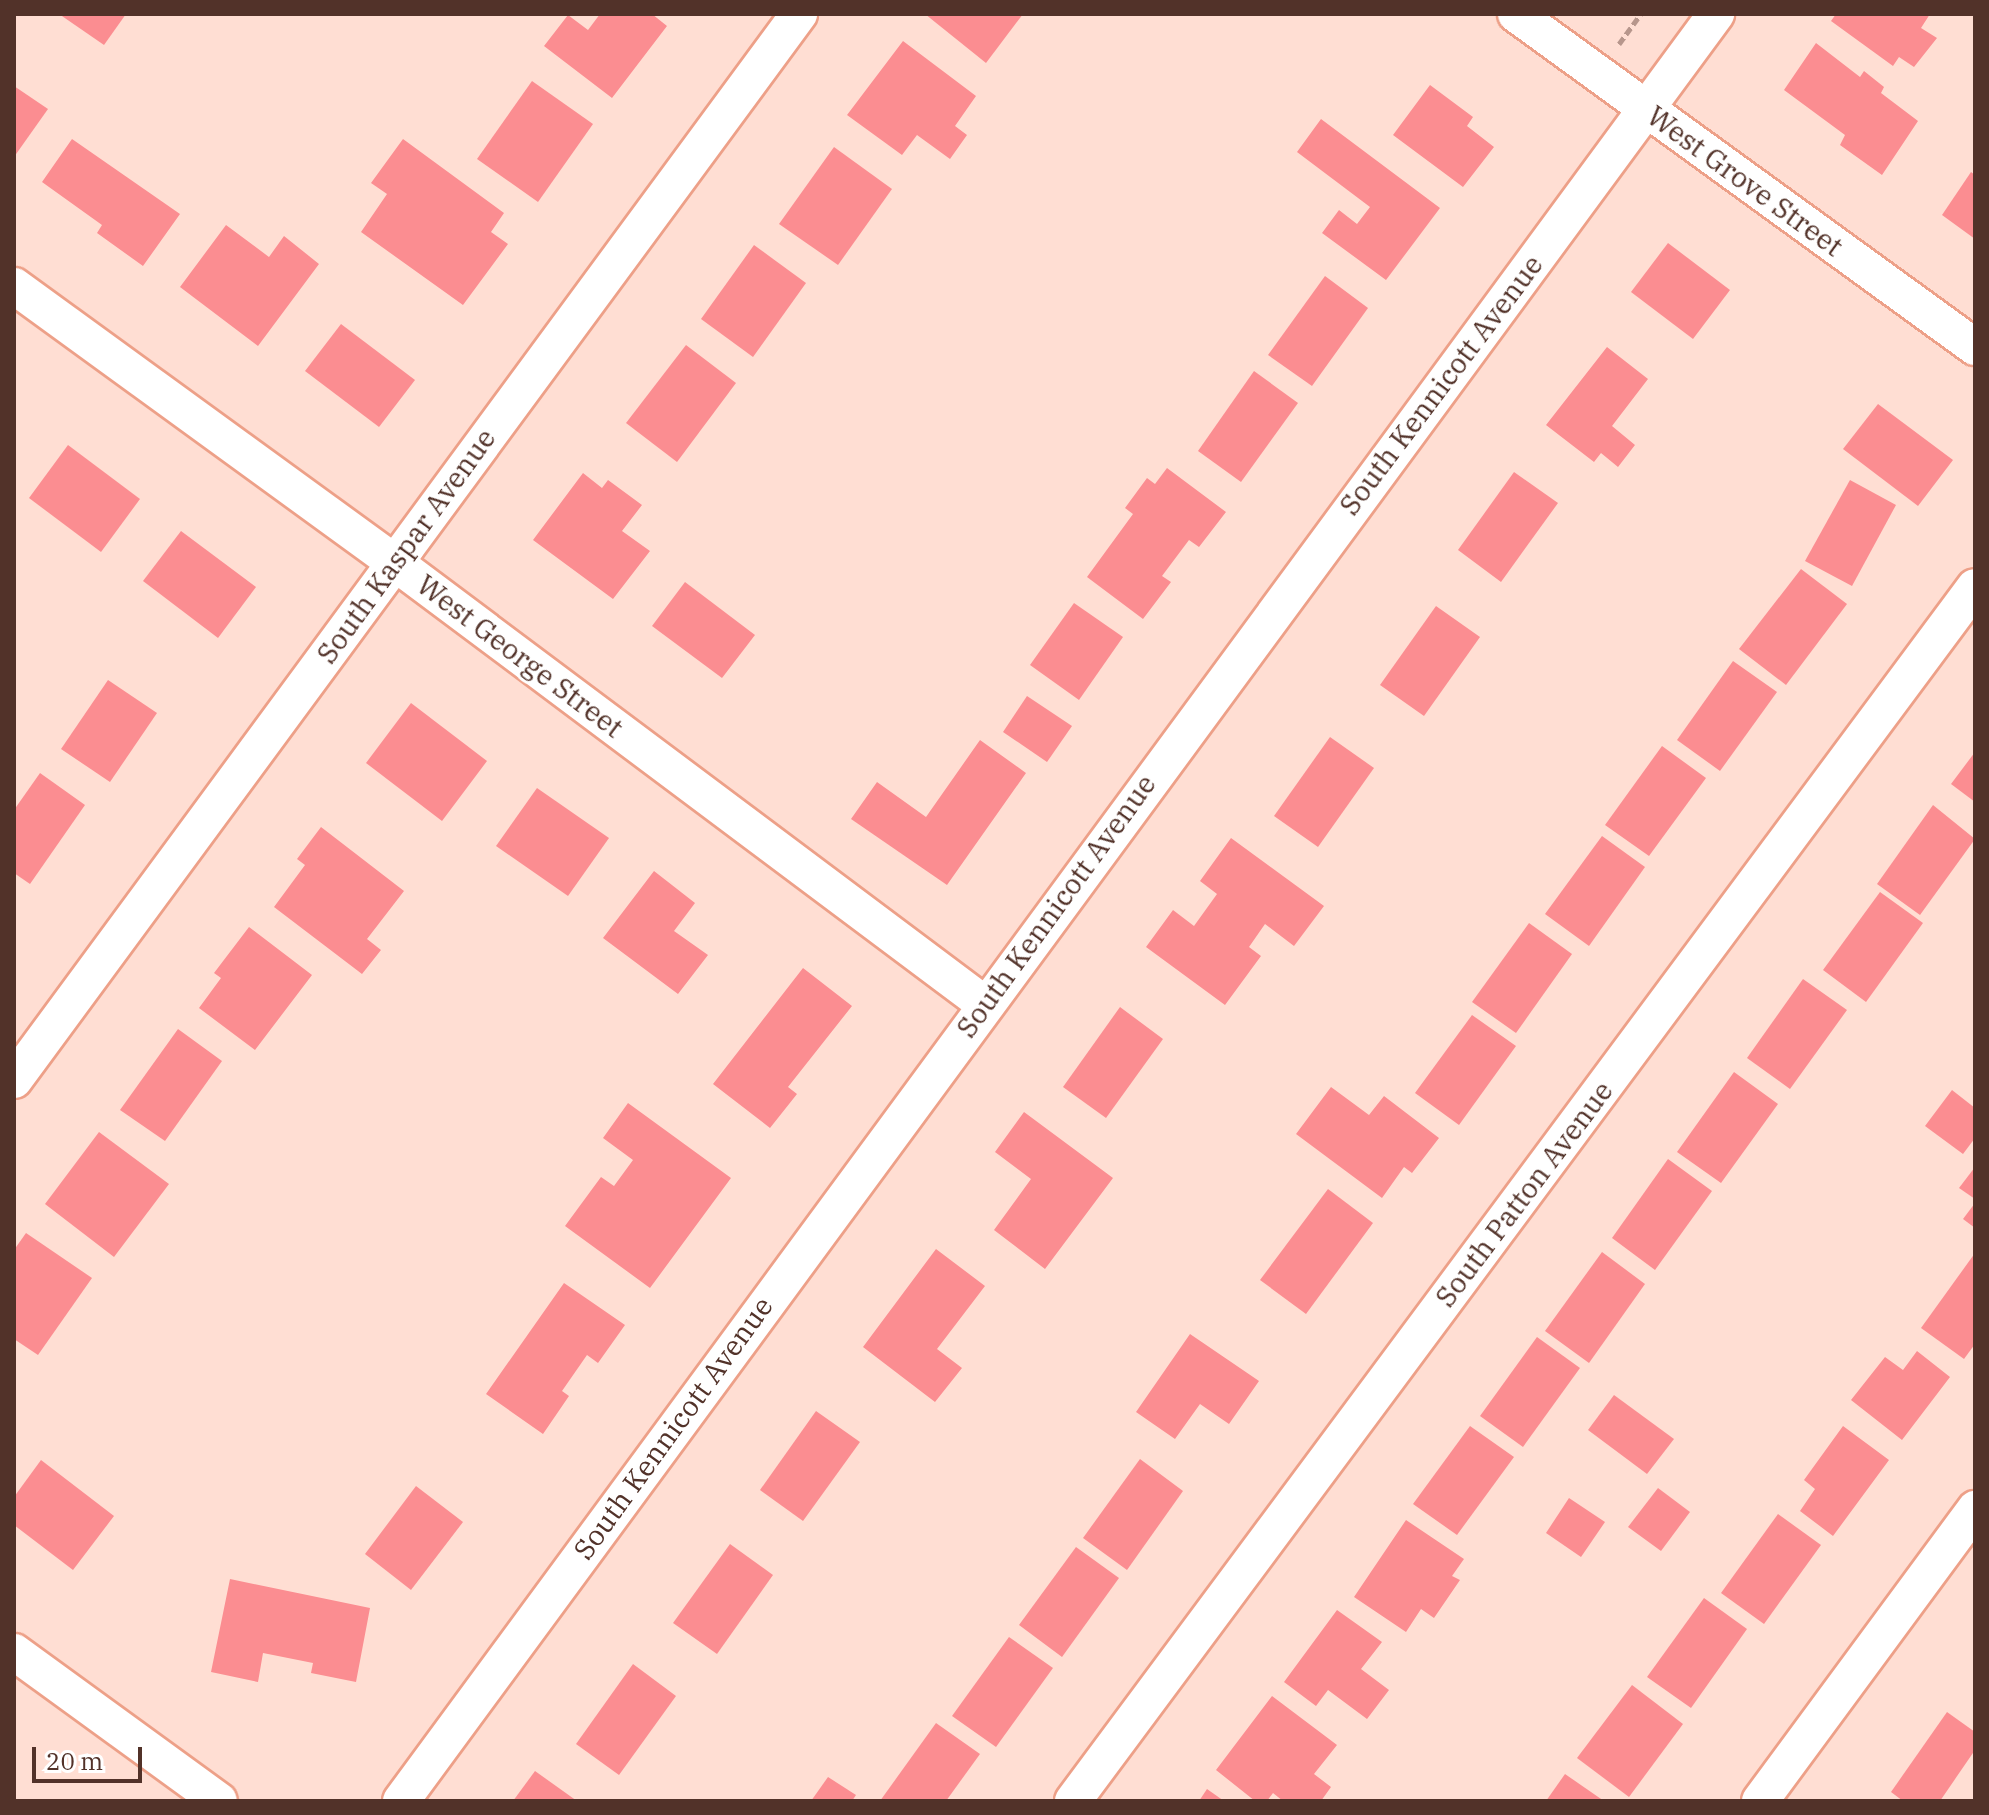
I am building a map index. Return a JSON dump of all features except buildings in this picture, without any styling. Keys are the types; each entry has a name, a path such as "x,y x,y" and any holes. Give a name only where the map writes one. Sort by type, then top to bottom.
{"street":[{"name":"South Kaspar Avenue","path":"14,1080 799,14"},
{"name":"West Grove Street","path":"1516,14 1975,347"},
{"name":"South Kennicott Avenue","path":"401,1801 983,1003 1716,14"},
{"name":"West George Street","path":"14,286 394,562 983,1003"},
{"name":"South Patton Avenue","path":"1073,1801 1975,587"},
{"path":"1760,1801 1975,1509"},
{"path":"14,1652 219,1801"}],"path":[{"path":"1612,54 1641,14"}]}
